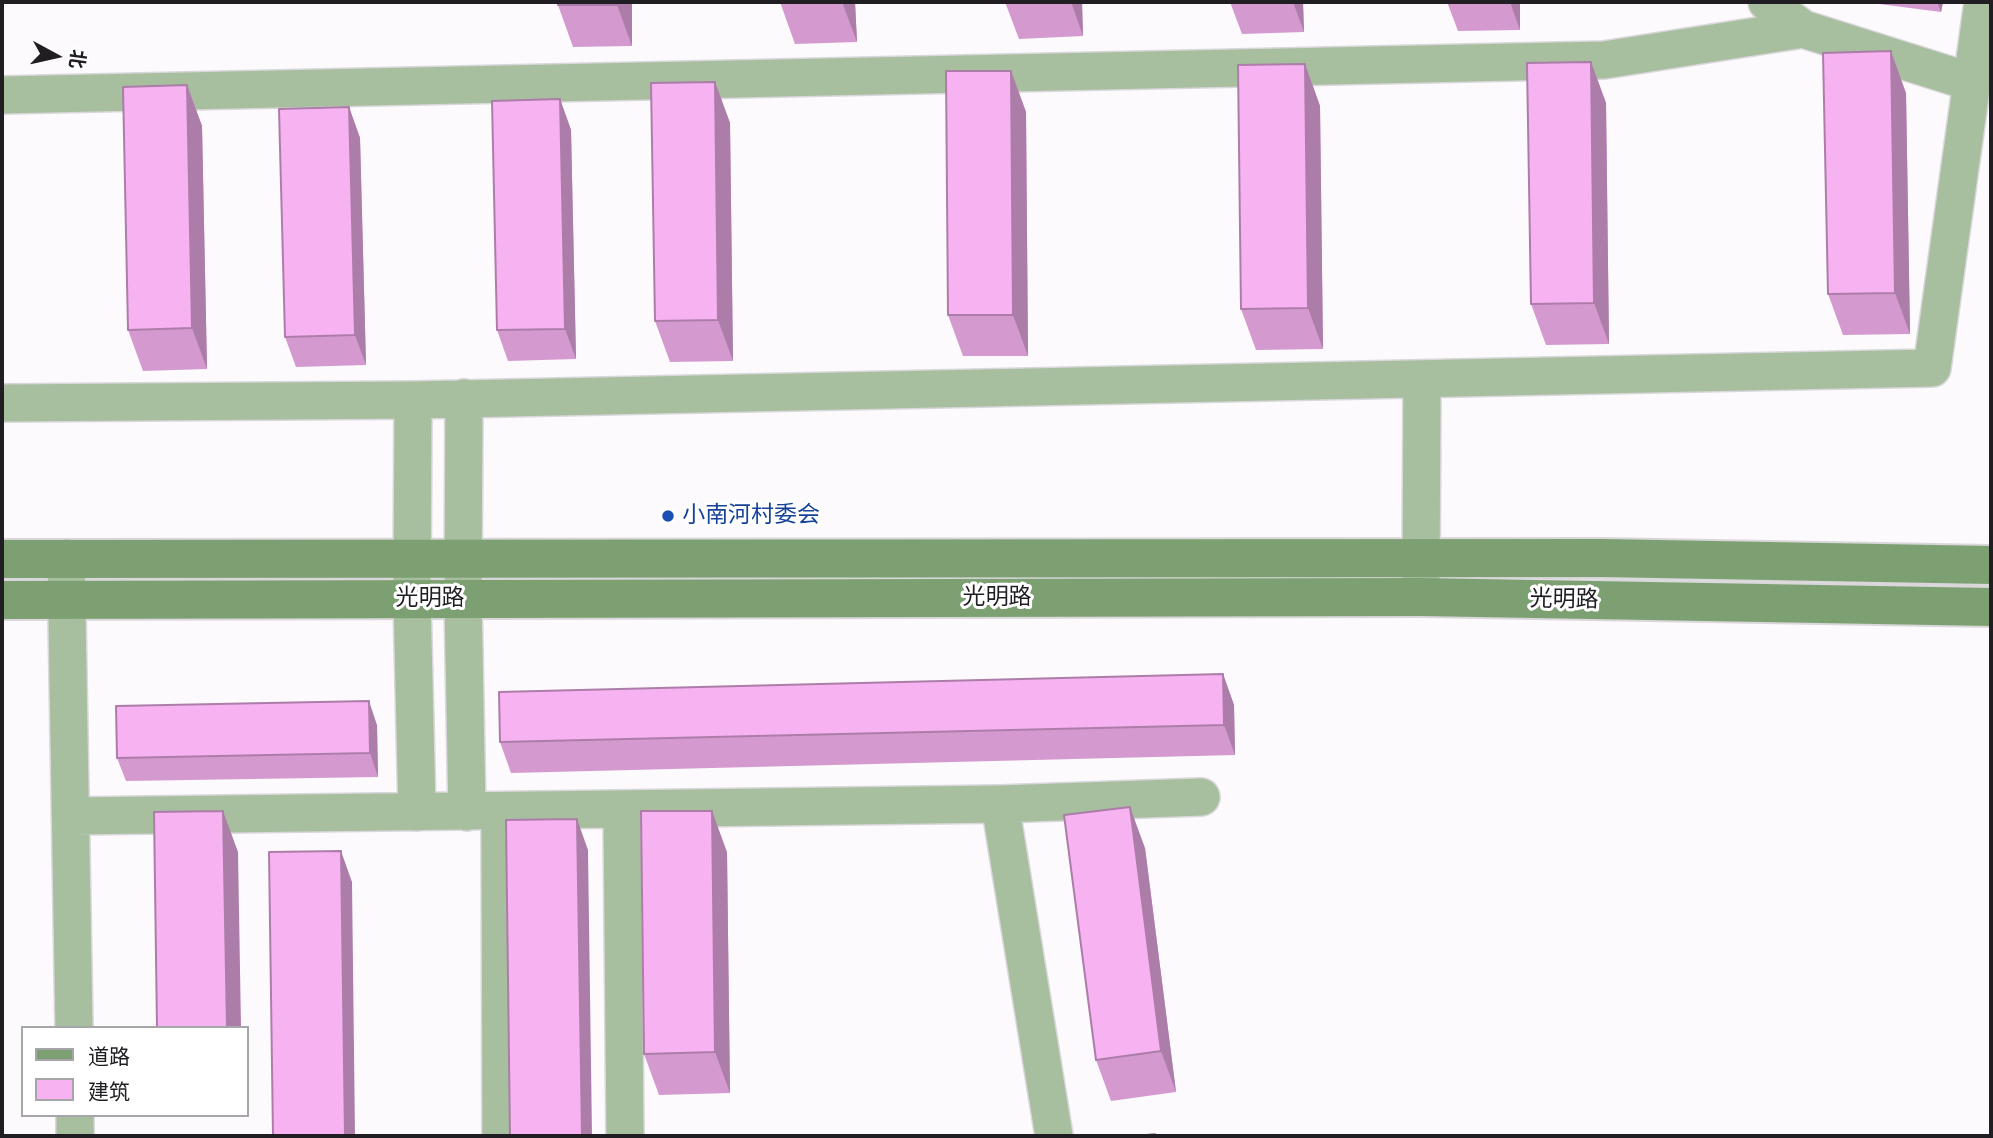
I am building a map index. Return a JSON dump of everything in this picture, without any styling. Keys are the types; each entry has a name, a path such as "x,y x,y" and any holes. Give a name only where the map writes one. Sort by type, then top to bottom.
{"street":[{"path":"1767,2 1803,29 1971,82"},
{"path":"2,403 413,400 1932,368 1983,2"},
{"path":"2,95 1604,60 1803,29"},
{"path":"1421,597 1422,379"},
{"path":"464,398 463,599 484,812 501,1136"},
{"path":"413,400 412,599 418,813"},
{"path":"66,558 74,1026"},
{"name":"光明路","path":"2,559 1603,558 1991,565"},
{"name":"光明路","path":"2,600 1421,597 1991,607"},
{"path":"71,817 1000,804 1201,797"},
{"path":"1000,804 1054,1136"},
{"path":"622,810 625,1136"},
{"path":"75,1117 75,1136"}],"building":[{"path":"558,2 617,2 617,5 558,5"},
{"path":"1891,51 1895,293 1828,294 1823,53"},
{"path":"1591,62 1594,303 1531,304 1527,63"},
{"path":"1305,64 1308,308 1241,309 1238,65"},
{"path":"946,71 1011,71 1013,315 948,315"},
{"path":"715,82 718,320 655,321 651,83"},
{"path":"187,85 192,328 128,330 123,87"},
{"path":"560,99 565,329 497,330 492,101"},
{"path":"349,107 355,335 285,337 279,109"},
{"path":"1223,674 1224,725 500,742 499,692"},
{"path":"369,701 370,753 117,758 116,706"},
{"path":"1130,807 1161,1051 1096,1060 1064,815"},
{"path":"223,811 227,1026 157,1026 154,812"},
{"path":"641,811 712,811 715,1052 644,1054"},
{"path":"577,819 582,1136 510,1136 506,820"},
{"path":"341,851 345,1136 273,1136 269,852"}],"place":[{"name":"小南河村委会","path":"668,516"}]}
